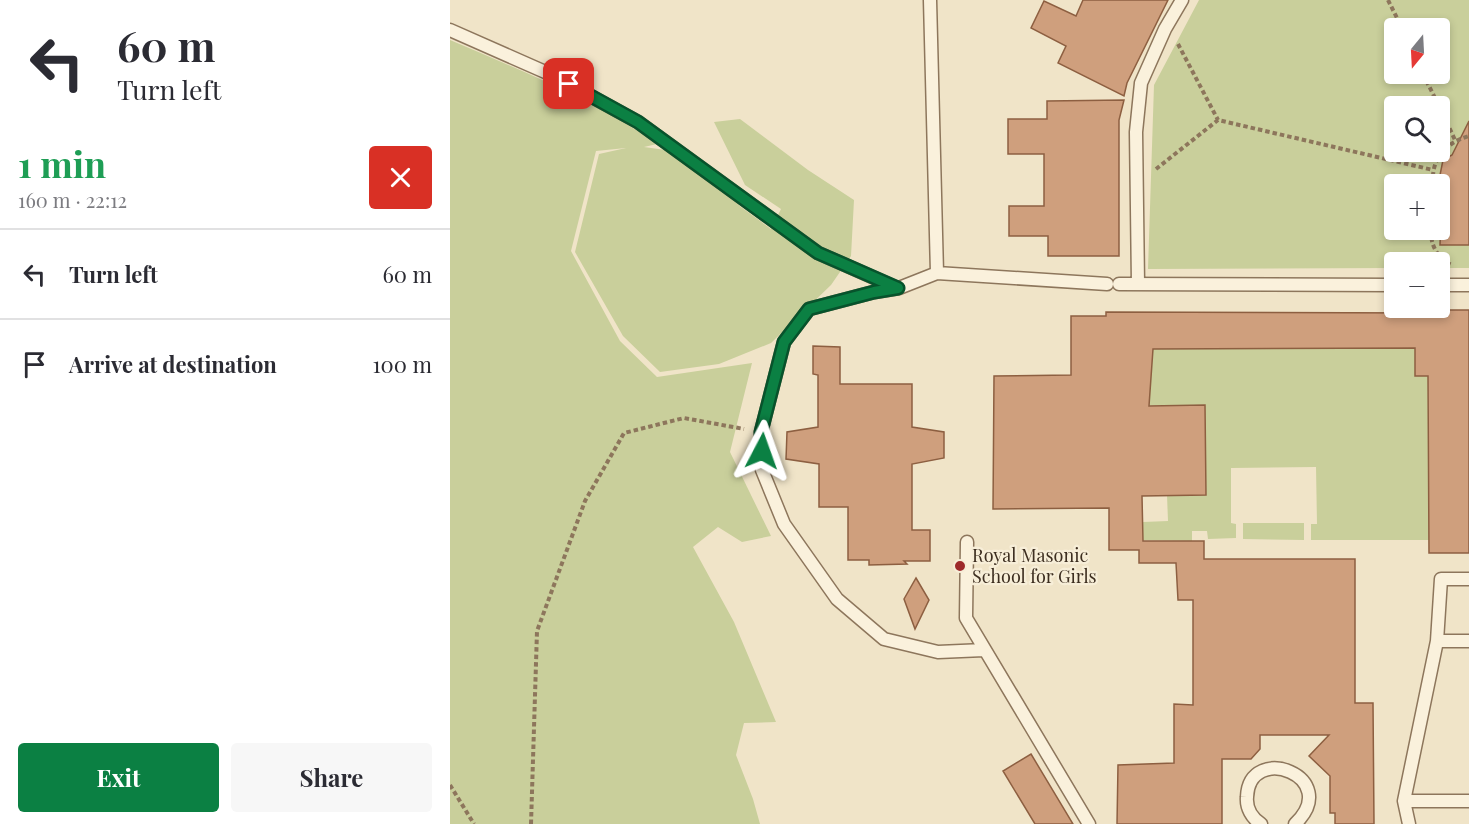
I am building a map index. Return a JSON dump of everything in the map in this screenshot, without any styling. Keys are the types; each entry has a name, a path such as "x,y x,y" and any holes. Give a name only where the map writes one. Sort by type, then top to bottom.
{"lane":[{"path":"930,0 937,273"},
{"path":"1138,284 1136,132 1141,83 1167,24 1182,0"},
{"path":"450,30 552,75 638,122 818,253 898,288"},
{"path":"984,650 938,652 884,639 837,599 784,524 762,470 761,432 784,342 809,309 898,288 937,273 1113,284 1384,285"},
{"path":"1450,285 1469,285"},
{"path":"967,542 966,618 1089,824"},
{"path":"1409,824 1404,801 1437,641 1442,579 1469,579"},
{"path":"1437,641 1469,641"},
{"path":"1261,824 1251,814 1247,804 1247,794 1256,776 1274,768 1294,772 1306,788 1309,798 1307,808 1295,824"},
{"path":"1404,801 1469,801"}],"path":[{"path":"1388,0 1397,18"},
{"path":"1167,24 1218,120 1433,170"},
{"path":"1136,184 1218,120"},
{"path":"1450,129 1455,140"},
{"path":"1433,174 1436,160 1444,148 1455,140 1469,136"},
{"path":"1432,240 1446,263 1461,267"},
{"path":"531,824 537,631 585,501 624,433 684,418 761,432"},
{"path":"450,785 474,824"}],"green space":[{"path":"1199,0 1469,0 1469,268 1450,268 1450,252 1384,252 1384,268 1148,269 1154,85"},
{"path":"450,40 582,99 657,144 644,147 680,152 741,207 771,229 781,209 745,185 714,122 740,119 808,170 854,200 851,256 831,285 771,343 719,364 660,372 623,336 575,252 599,154 626,148 596,151 571,251 620,341 657,377 752,363 730,452 771,536 742,542 718,527 693,547 734,622 776,722 744,723 736,755 760,824 450,824"},
{"path":"1415,348 1415,376 1428,376 1429,540 1311,540 1311,524 1317,524 1316,467 1231,468 1231,523 1236,524 1236,538 1208,539 1207,531 1192,531 1192,541 1143,540 1143,522 1168,521 1167,495 1204,405 1118,406 1151,379 1151,368 1140,349"},
{"path":"1243,523 1304,523 1304,540 1243,539"}],"building":[{"path":"1083,0 1168,0 1127,83 1124,96 1058,63 1066,46 1031,28 1044,1 1076,16"},
{"path":"1124,100 1119,120 1119,256 1048,256 1048,236 1009,236 1009,206 1044,206 1044,154 1008,154 1008,119 1047,119 1047,101"},
{"path":"1469,121 1469,245 1440,245 1440,240 1450,240 1450,174 1440,174 1443,162 1450,162"},
{"path":"1450,310 1469,310 1469,553 1429,553 1428,376 1415,376 1415,348 1153,349 1149,406 1205,405 1206,495 1142,496 1143,541 1204,541 1204,559 1355,559 1355,703 1373,703 1374,824 1335,824 1335,813 1330,813 1330,776 1309,756 1329,735 1260,735 1260,749 1251,759 1222,759 1222,824 1117,824 1118,765 1174,763 1174,704 1193,705 1193,600 1178,600 1176,563 1139,563 1139,550 1109,550 1109,508 993,509 994,376 1071,375 1071,316 1106,316 1106,312 1384,313 1384,318 1450,318"},
{"path":"813,346 840,347 840,384 912,384 912,427 944,432 944,458 912,464 912,530 930,530 930,561 869,565 869,560 848,560 848,507 819,507 819,464 786,459 787,432 818,427 818,375 813,374"},
{"path":"916,578 929,600 915,629 904,599"},
{"path":"1031,754 1073,824 1035,824 1003,771"}],"place":[{"name":"Royal Masonic School for Girls","path":"960,566"}],"route":[{"path":"569,84 638,122 734,189 818,253 898,288 809,309 784,342 761,432 762,451"}]}
